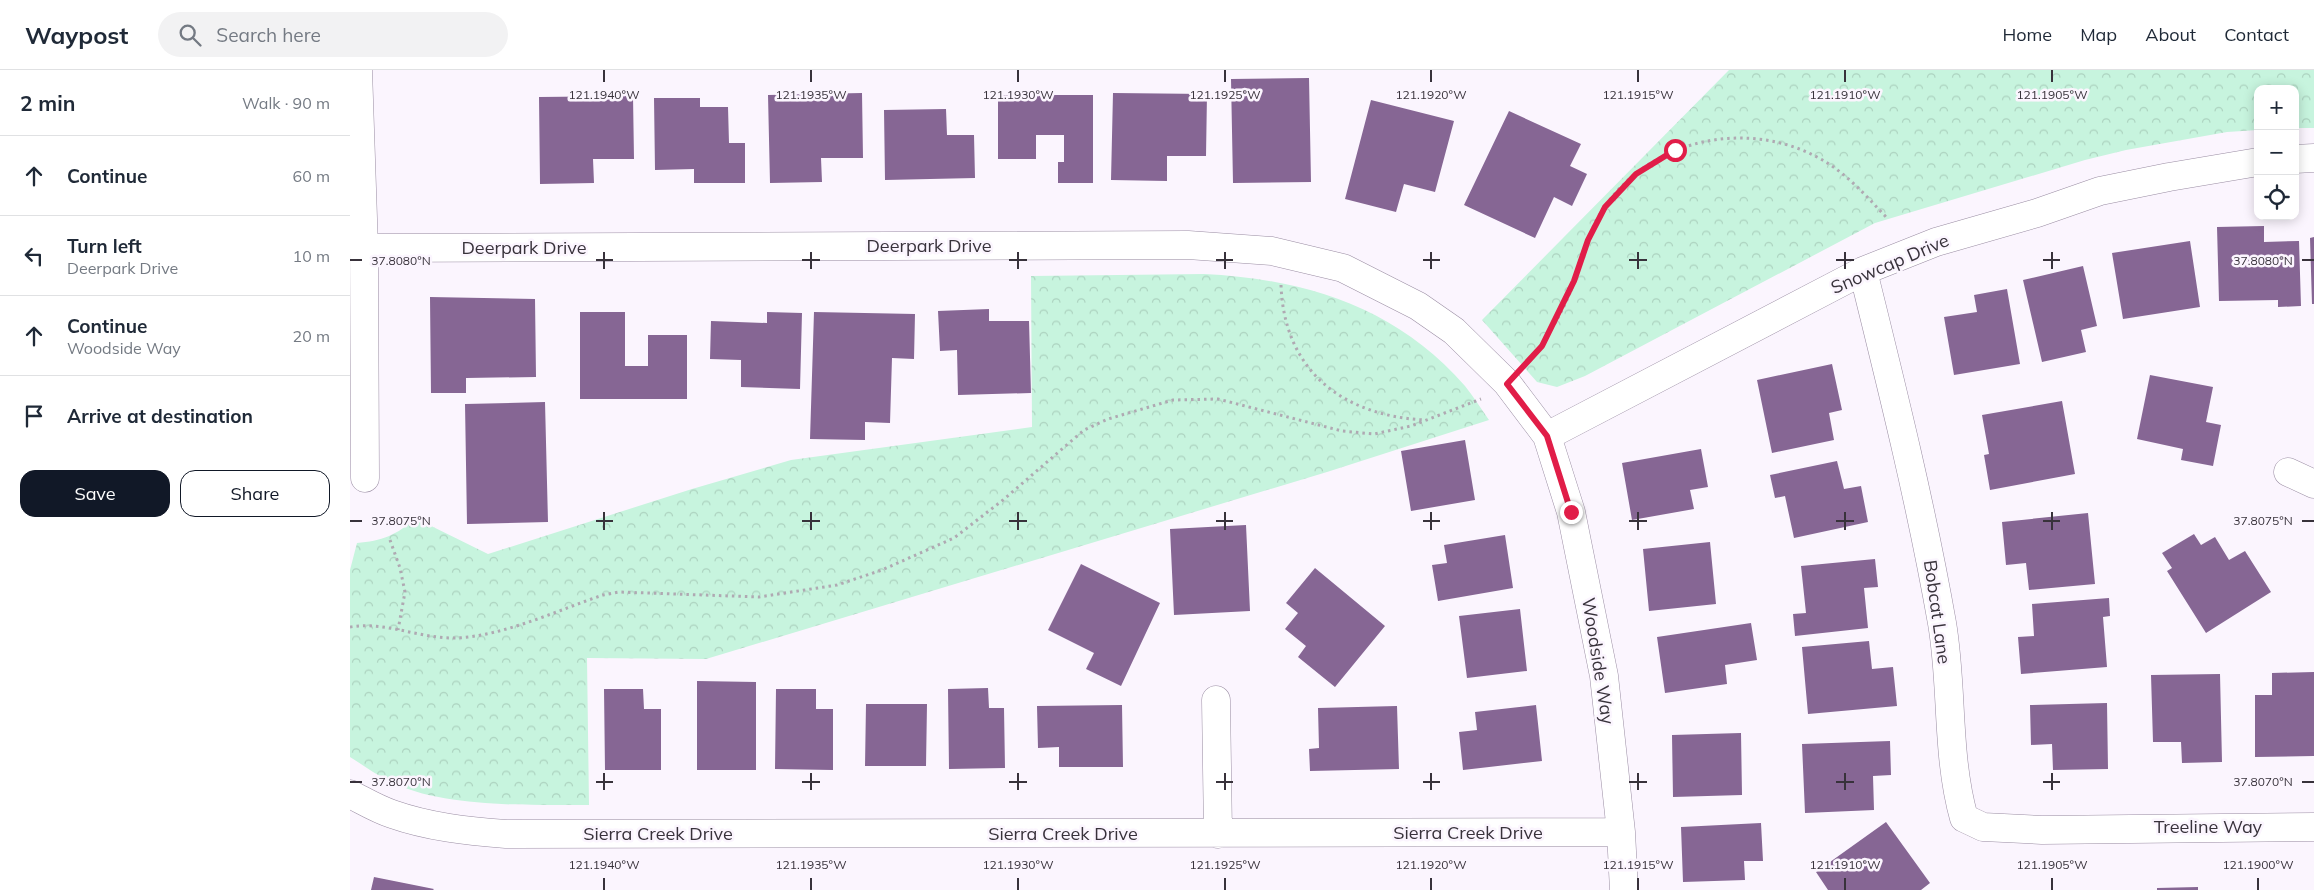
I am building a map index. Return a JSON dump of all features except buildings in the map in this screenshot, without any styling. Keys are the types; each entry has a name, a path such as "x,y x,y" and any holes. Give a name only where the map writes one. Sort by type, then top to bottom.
{"street":[{"path":"358,70 364,248 365,478"},
{"path":"2299,159 2314,158"},
{"name":"Snowcap Drive","path":"1547,436 1864,271 1936,242 2100,191 2254,163"},
{"name":"Deerpark Drive","path":"364,248 1188,245 1272,251 1343,268 1418,306 1454,331 1507,384 1547,436"},
{"name":"Bobcat Lane","path":"1864,271 1918,496 1942,625 1955,787 1964,818 1983,826 2042,830 2103,829"},
{"name":"Woodside Way","path":"1547,436 1571,512 1604,676 1621,832 1624,890"},
{"path":"2288,472 2314,484"},
{"path":"1216,700 1218,834"},
{"name":"Sierra Creek Drive","path":"350,794 390,814 423,824 463,831 506,834 1621,832"},
{"name":"Treeline Way","path":"2103,829 2314,826"}],"path":[{"path":"350,627 367,624 455,638 501,630 604,595 619,592 758,597 837,585 882,570 954,538 1003,500 1084,430 1116,417 1173,400 1218,399 1342,431 1374,434 1428,420 1472,404 1507,384 1542,346 1574,281 1588,240 1605,207 1636,174 1675,150 1702,141 1725,137 1789,145 1818,157 1850,179 1888,219"},
{"path":"1281,286 1285,322 1308,368 1326,387 1344,399 1381,415 1428,420"},
{"path":"390,540 400,568 405,592 398,630"}],"green space":[{"path":"1729,70 2314,70 2314,128 2299,128 2299,85 2254,85 2254,130 2227,132 2126,150 2085,160 1875,223 1585,376 1557,387 1537,382 1482,320"},
{"path":"1204,274 1278,282 1347,302 1379,317 1409,336 1438,359 1465,386 1489,420 1327,472 706,659 587,658 589,805 514,805 434,796 410,790 389,781 350,757 350,570 357,543 374,541 396,533 415,518 488,554 692,489 791,460 1032,427 1031,276"}],"route":[{"path":"1571,512 1547,436 1507,384 1542,346 1574,281 1595,222 1605,207 1617,192 1636,174 1675,150"}]}
